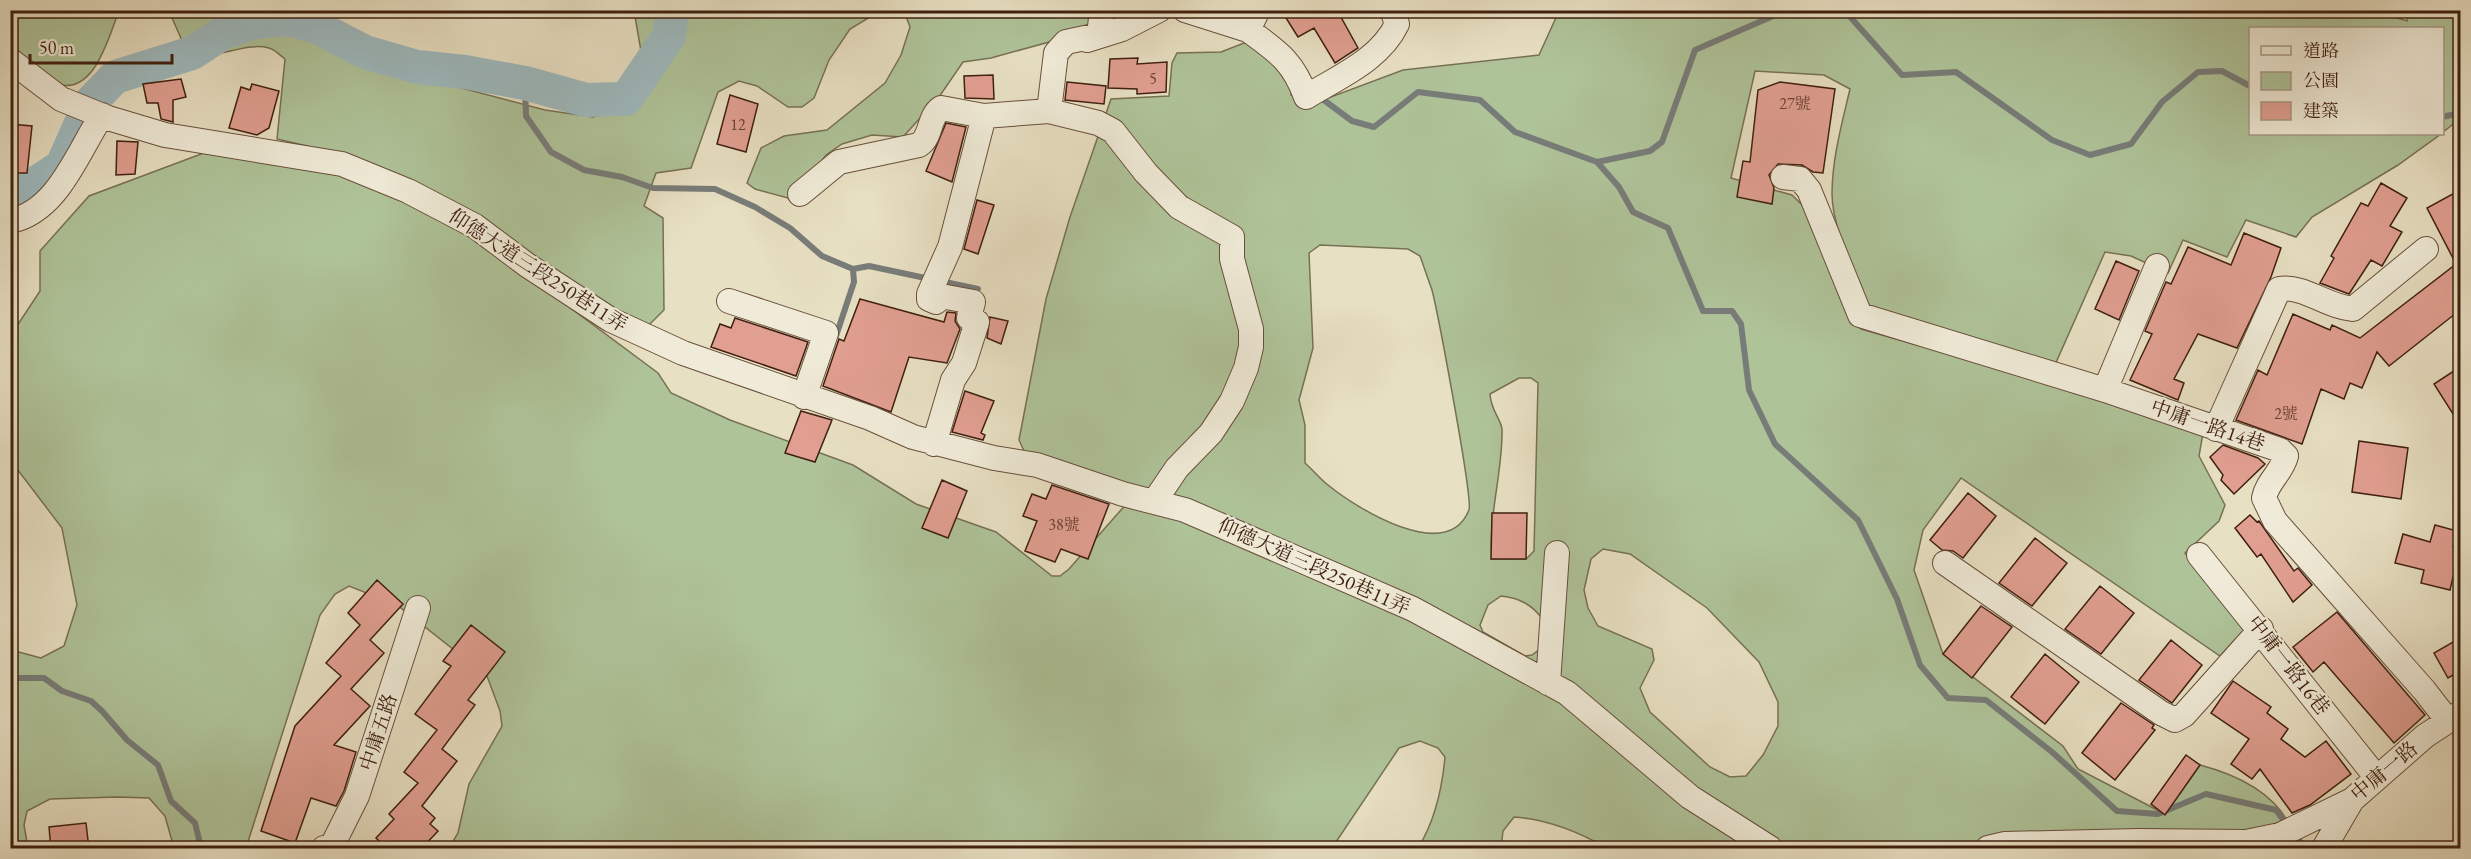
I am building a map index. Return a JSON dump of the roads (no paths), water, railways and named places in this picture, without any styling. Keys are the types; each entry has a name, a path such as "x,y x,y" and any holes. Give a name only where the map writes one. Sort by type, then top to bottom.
{"street":[{"path":"1049,111 1056,53 1065,42 1099,35 1102,10"},
{"path":"1065,42 1101,37 1159,10"},
{"path":"1185,10 1252,23 1297,72 1306,97 1360,66 1392,21"},
{"name":"仰德大道三段250巷11弄","path":"10,60 61,99 98,114 165,135 342,164 408,191 476,226 527,265 611,320 683,353 804,397 870,418 934,444 1037,465 1185,510 1413,609 1567,693 1690,797 1770,849"},
{"path":"800,194 839,162 924,142 934,116 941,108 984,116 1049,111 1098,123 1113,131 1146,173 1179,207 1232,237 1232,259 1251,329 1251,347 1246,368 1232,401 1211,433 1177,468 1154,502"},
{"path":"10,221 21,219 51,197 98,114"},
{"path":"934,444 954,380 964,363 976,322 969,318 973,302 941,296 936,302 929,299 929,294 950,247 984,116"},
{"name":"中庸一路14巷","path":"1783,177 1800,179 1809,190 1860,315 2106,390 2280,450 2286,456 2284,463 2266,487 2264,498 2275,521 2424,690 2454,717"},
{"path":"2217,429 2279,289 2292,287 2337,308 2354,309 2426,249"},
{"path":"2106,390 2157,266"},
{"path":"729,301 826,333 804,397"},
{"path":"1548,683 1557,553"},
{"name":"中庸一路16巷","path":"2199,555 2261,629 2377,778"},
{"path":"1945,563 2161,713 2175,720 2184,715 2261,629"},
{"name":"中庸五路","path":"324,849 332,846 357,796 418,608"},
{"name":"中庸一路","path":"1988,849 2005,844 2138,841 2246,842 2280,835 2352,801 2425,736 2454,717"},
{"path":"2324,848 2352,801"}],"waterway":[{"path":"671,20 682,10"},
{"path":"758,10 765,10"},
{"path":"1317,95 1352,121 1374,127 1418,92 1480,100 1515,132 1597,162 1650,151 1662,142 1695,50 1787,10"},
{"path":"1844,10 1902,75 1956,72 2052,140 2090,155 2131,144 2162,102 2198,72 2222,71 2249,85"},
{"path":"10,197 21,193 62,166 90,103 115,77 192,53 223,33 254,22 289,19 319,28 365,52 417,67 465,72 525,83 586,100 626,99 669,36 671,20"},
{"path":"525,83 526,116 551,152 584,170 622,177 653,188 715,189 755,207 790,228 822,256 853,269 869,266 930,279"},
{"path":"2444,117 2460,113"},
{"path":"1597,162 1619,187 1633,212 1668,228 1703,311 1732,311 1741,324 1749,390 1775,444 1858,520 1897,599 1920,665 1948,698 1986,700 2052,752 2117,811 2158,814 2206,794 2276,810 2287,825"},
{"path":"836,336 854,282 853,269"},
{"path":"940,281 978,289"},
{"path":"10,678 44,678 62,691 91,701 127,740 158,765 171,801 195,823 201,848"},
{"path":"2294,833 2304,847 2319,847"}]}
